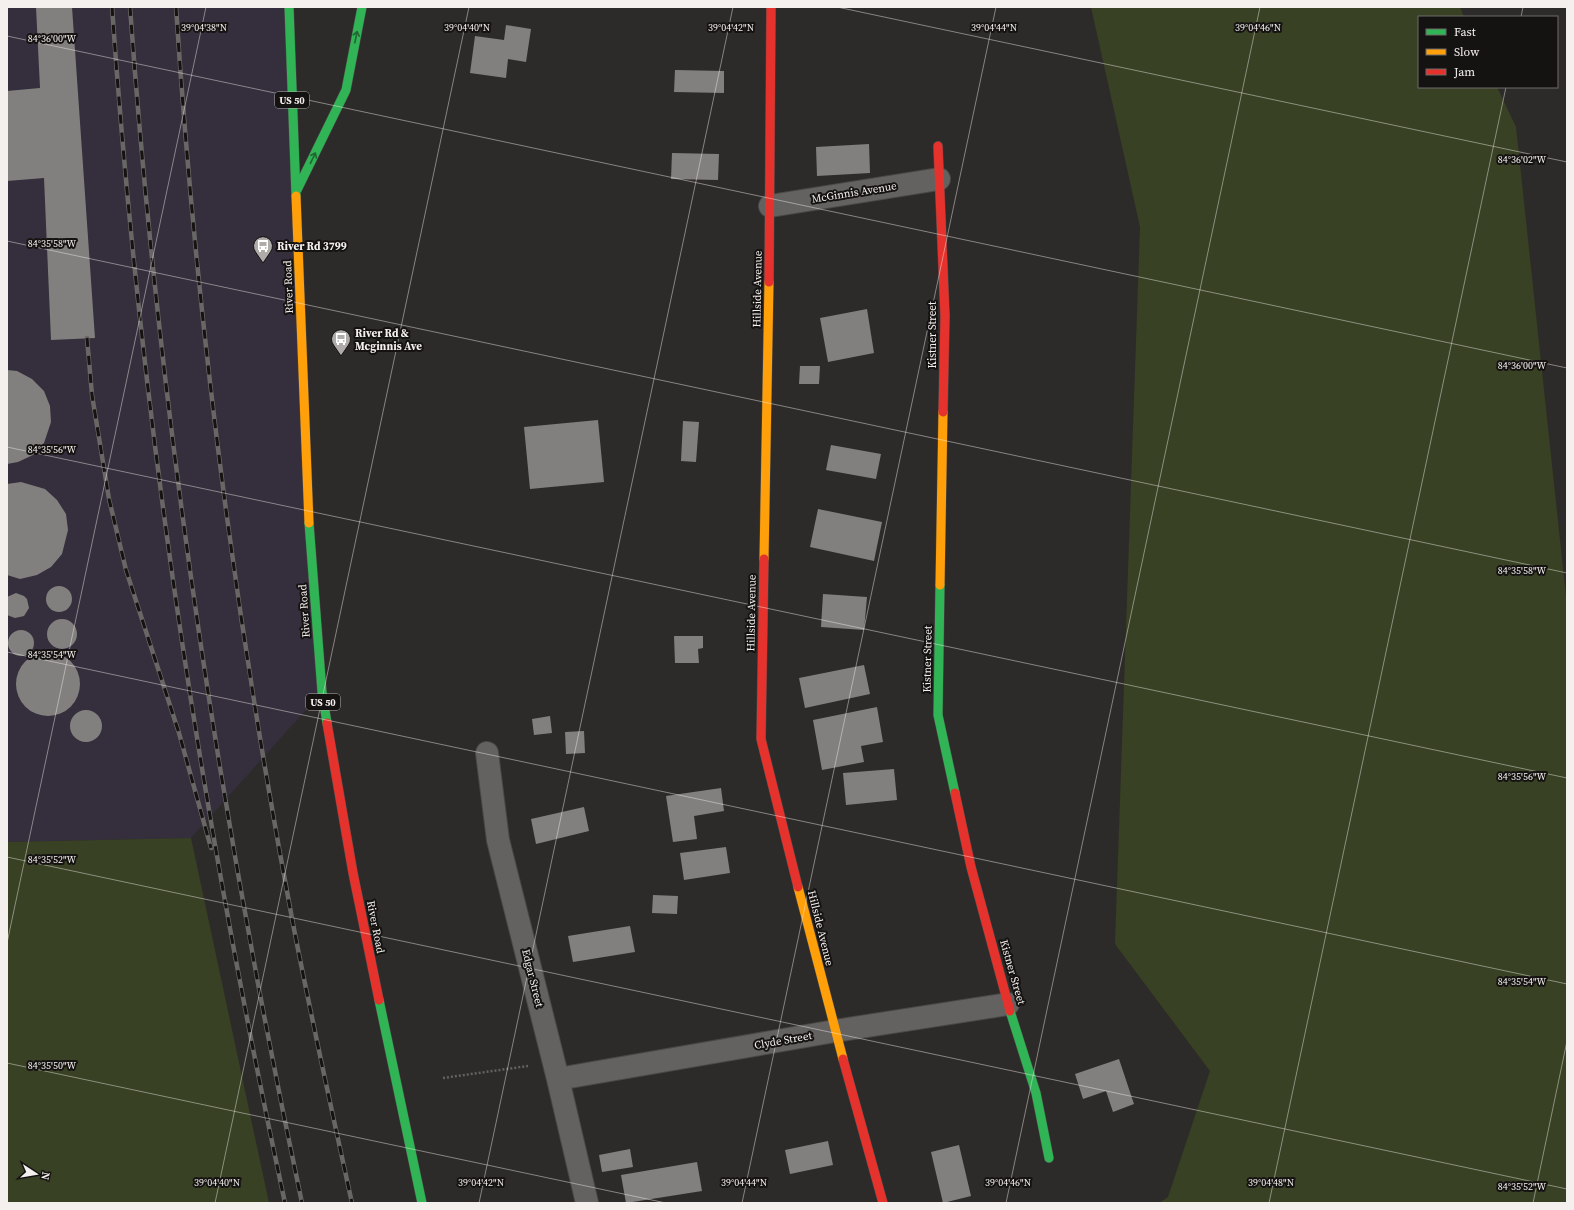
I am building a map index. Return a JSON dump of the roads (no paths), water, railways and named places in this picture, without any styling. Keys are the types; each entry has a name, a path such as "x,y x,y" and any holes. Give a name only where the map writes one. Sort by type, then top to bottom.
{"street":[{"name":"River Road","path":"289,7 308,490 322,692 355,881 397,1092 422,1203"},
{"path":"296,193 346,90 362,7"},
{"name":"Hillside Avenue","path":"771,7 770,206 761,738 835,1031 883,1203"},
{"name":"Kistner Street","path":"938,146 945,316 938,715 971,867 1008,1004 1036,1093 1049,1158"},
{"name":"McGinnis Avenue","path":"770,206 939,179"},
{"name":"Edgar Street","path":"488,752 498,840 558,1079 587,1203"},
{"name":"Clyde Street","path":"558,1079 835,1031 1008,1004"}],"railway":[{"path":"112,7 124,158 139,308 177,608 200,758 226,907 254,1055 285,1203"},
{"path":"130,7 142,158 157,308 195,608 218,757 244,906 302,1203"},
{"path":"176,7 184,123 195,239 207,354 236,585 273,815 294,929 352,1203"},
{"path":"87,338 92,395 109,499 126,570 179,733 211,848"}],"place":[{"name":"River Rd 3799","path":"263,263"},
{"name":"River Rd & Mcginnis Ave","path":"341,356"}]}
